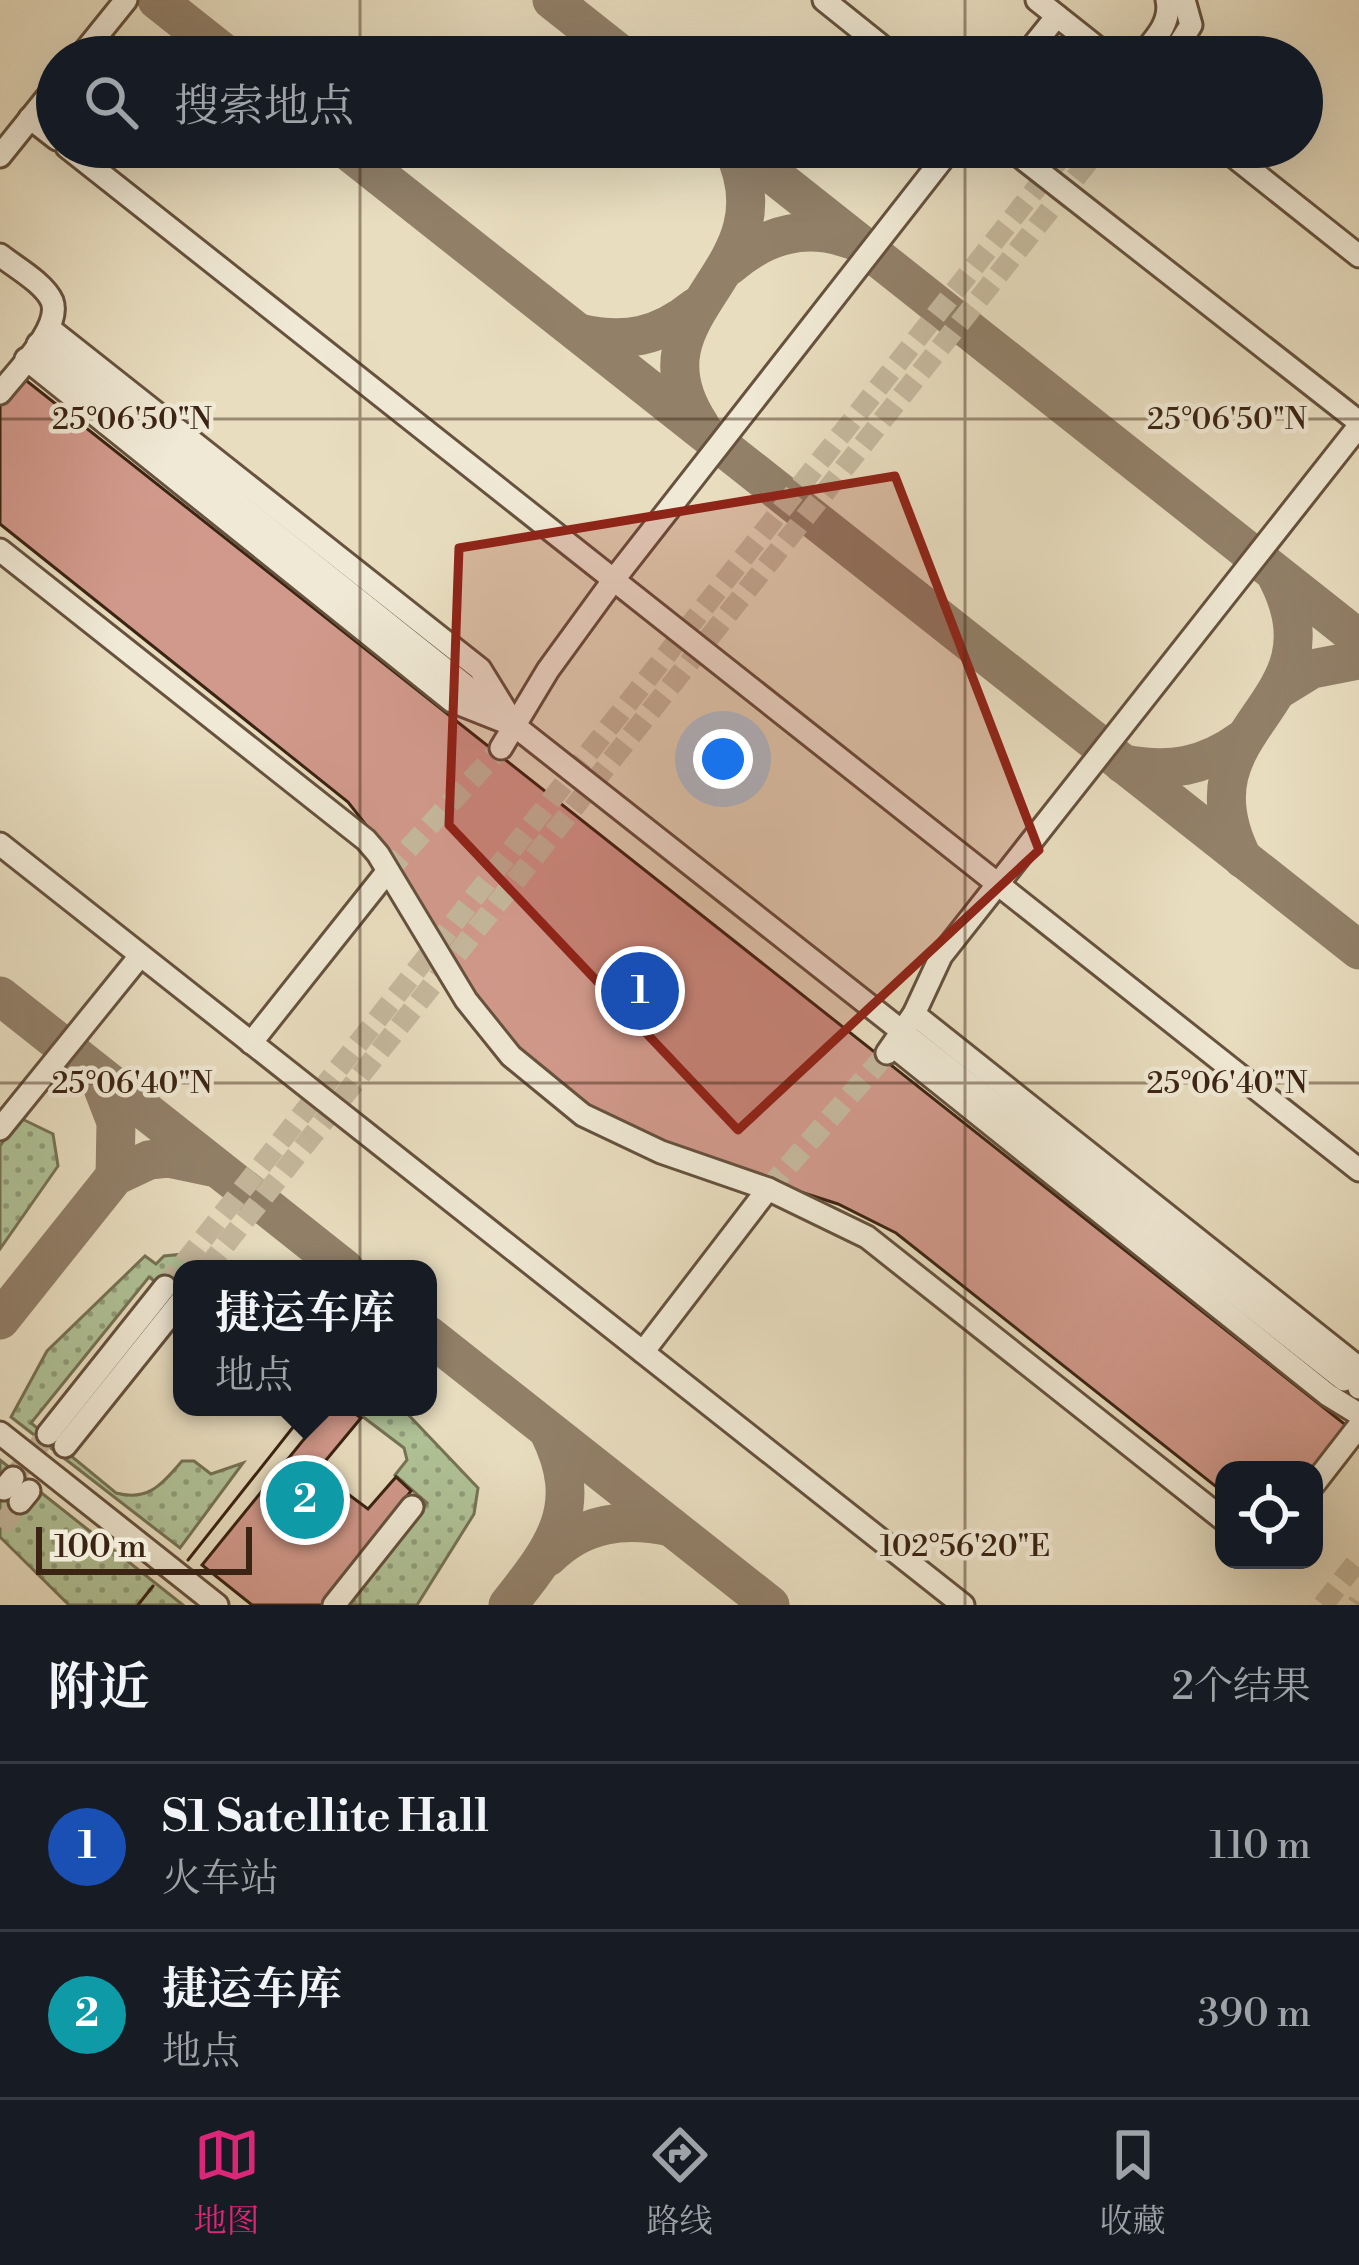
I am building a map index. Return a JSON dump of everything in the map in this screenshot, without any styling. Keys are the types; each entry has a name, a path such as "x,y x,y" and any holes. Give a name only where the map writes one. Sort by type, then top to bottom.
{"lane":[{"path":"97,36 126,0"},
{"path":"824,0 869,36"},
{"path":"1037,0 1082,36"},
{"path":"1155,36 1169,12 1167,0"},
{"path":"1184,0 1191,25 1184,36"},
{"path":"1041,36 1057,16"},
{"path":"0,156 36,111"},
{"path":"30,118 36,123"},
{"path":"94,168 1359,1170"},
{"path":"500,748 548,670 615,578 936,168"},
{"path":"899,1036 941,956 1359,424 1035,168"},
{"path":"1248,168 1359,256"},
{"path":"0,255 51,299 38,344 0,393"},
{"path":"38,344 480,669 515,726"},
{"path":"38,344 485,701"},
{"path":"38,344 452,701 515,726 899,1036 1328,1395 1359,1414"},
{"path":"0,550 366,840 466,1000 511,1056 583,1115 661,1152 768,1189 867,1237 1215,1513"},
{"path":"0,844 964,1605"},
{"path":"251,1043 387,872"},
{"path":"0,1129 140,956"},
{"path":"899,1036 1352,1384"},
{"path":"643,1352 768,1189"},
{"path":"56,1440 173,1294"},
{"path":"1323,1472 1359,1426"},
{"path":"0,1432 217,1605"},
{"path":"334,1605 412,1508"}],"highlighted area":[{"path":"895,476 1039,850 738,1130 449,825 459,548"}],"green space":[{"path":"20,1118 53,1134 58,1166 0,1249 0,1146"},
{"path":"183,1254 195,1260 173,1260 173,1294 149,1277 31,1423 116,1493 146,1493 182,1461 194,1461 211,1474 243,1463 180,1548 11,1417 47,1351 145,1256 156,1264 164,1256"},
{"path":"362,1416 410,1416 478,1488 474,1514 417,1605 347,1605 427,1503 395,1475 407,1460 404,1448"},
{"path":"0,1460 183,1605 69,1605 0,1537"}],"building":[{"path":"18,374 1347,1426 1321,1461 1215,1461 1215,1486 896,1233 838,1204 663,1148 563,1095 468,996 374,835 348,802 0,524 0,397"},
{"path":"323,1416 361,1418 317,1471 368,1509 396,1477 411,1491 323,1605 252,1605 202,1565"}],"taxiway":[{"path":"157,0 202,36"},
{"path":"552,0 597,36"},
{"path":"370,168 1359,950"},
{"path":"700,425 682,385 681,350 742,228 745,191 738,168"},
{"path":"765,168 1359,639"},
{"path":"729,266 757,246 787,235 819,232 852,240"},
{"path":"579,333 611,338 641,335 669,325 696,307"},
{"path":"1243,859 1227,813 1229,776 1241,745 1278,688 1291,657 1292,621 1277,577"},
{"path":"1278,690 1312,669 1359,660"},
{"path":"1123,764 1186,765 1243,739"},
{"path":"0,996 334,1260"},
{"path":"99,1078 116,1122 115,1176"},
{"path":"0,1320 115,1176 149,1160 168,1158 211,1167"},
{"path":"437,1342 770,1605"},
{"path":"508,1605 539,1564 560,1525 565,1483 549,1432"},
{"path":"548,1557 576,1536 605,1525 671,1527"}],"tunnel":[{"path":"186,1260 1052,168"},
{"path":"213,1260 1083,168"},
{"path":"387,872 501,748"},
{"path":"768,1189 887,1053"},
{"path":"165,1287 173,1277"},
{"path":"13,1478 48,1434"},
{"path":"0,1527 20,1502"},
{"path":"1323,1605 1359,1559"}],"tram line":[{"path":"188,1560 302,1416"},
{"path":"138,1605 153,1586"}],"place":[{"name":"S1 Satellite Hall","path":"640,991"},
{"name":"捷运车库","path":"305,1500"}]}
